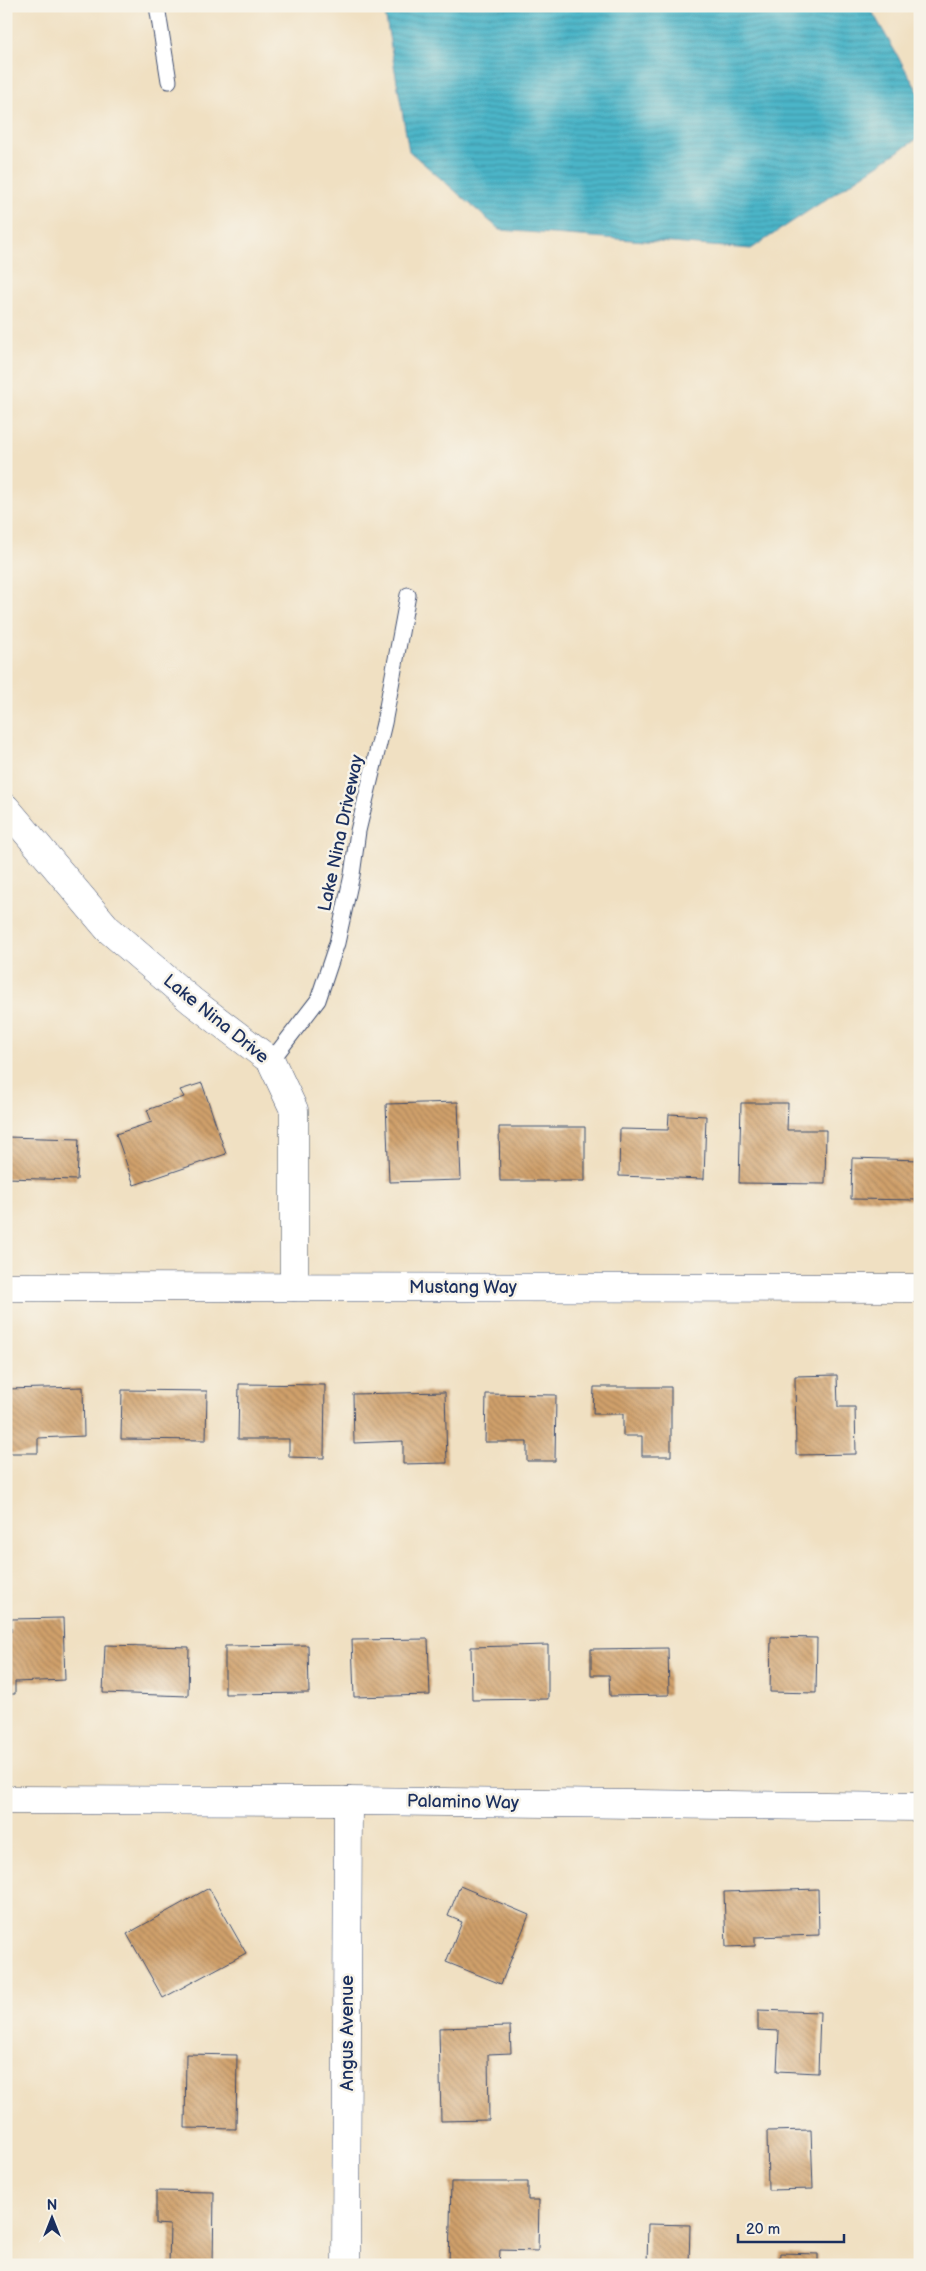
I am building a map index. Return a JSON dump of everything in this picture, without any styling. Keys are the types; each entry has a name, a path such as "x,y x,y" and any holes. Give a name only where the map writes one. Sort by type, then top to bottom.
{"street":[{"name":"Lake Nina Drive","path":"6,808 108,929 192,1001 271,1061 294,1110 294,1286"},
{"name":"Mustang Way","path":"6,1286 920,1288"},
{"name":"Palamino Way","path":"6,1800 348,1801 920,1807"},
{"name":"Angus Avenue","path":"346,2265 348,1801"}],"lane":[{"path":"157,6 169,81"},
{"name":"Lake Nina Driveway","path":"271,1061 318,1000 337,944 352,875 358,830 384,723 408,595"}],"water":[{"path":"394,6 869,6 920,95 920,137 751,249 500,230 409,151 385,13"}],"building":[{"path":"202,1083 226,1154 134,1185 116,1134 152,1122 147,1110 184,1097 180,1090"},
{"path":"458,1102 461,1180 389,1182 386,1104"},
{"path":"741,1103 788,1103 787,1130 826,1130 825,1184 739,1183"},
{"path":"669,1114 706,1116 704,1179 619,1176 620,1129 668,1130"},
{"path":"499,1127 585,1127 585,1181 500,1181"},
{"path":"6,1137 79,1139 77,1180 6,1178"},
{"path":"852,1158 920,1160 920,1200 851,1199"},
{"path":"837,1375 838,1407 855,1407 856,1454 796,1455 795,1376"},
{"path":"239,1384 325,1385 324,1458 289,1457 289,1439 238,1439"},
{"path":"83,1387 84,1436 38,1438 38,1453 6,1453 6,1389"},
{"path":"594,1387 671,1387 671,1456 642,1456 642,1436 623,1436 623,1414 593,1414"},
{"path":"122,1390 207,1391 206,1440 121,1439"},
{"path":"445,1392 447,1463 403,1464 403,1441 354,1443 353,1394"},
{"path":"486,1394 556,1395 555,1461 527,1461 527,1442 485,1442"},
{"path":"63,1618 65,1680 15,1682 15,1694 6,1694 6,1632 11,1632 11,1619"},
{"path":"771,1637 817,1638 816,1693 770,1692"},
{"path":"428,1639 430,1695 354,1697 352,1640"},
{"path":"105,1645 189,1647 188,1696 103,1693"},
{"path":"308,1645 309,1693 225,1694 225,1646"},
{"path":"548,1645 548,1699 472,1700 471,1647"},
{"path":"668,1648 669,1695 610,1696 609,1675 591,1675 591,1649"},
{"path":"460,1886 529,1915 501,1984 446,1962 462,1922 448,1916"},
{"path":"209,1888 246,1953 163,1998 127,1934"},
{"path":"818,1889 819,1935 755,1937 755,1946 726,1947 724,1892"},
{"path":"758,2010 820,2012 818,2073 777,2071 779,2031 758,2030"},
{"path":"510,2026 511,2053 488,2054 489,2120 441,2121 439,2028"},
{"path":"186,2054 237,2055 236,2129 185,2128"},
{"path":"811,2130 813,2189 768,2190 767,2131"},
{"path":"451,2182 528,2182 528,2200 539,2200 538,2251 500,2250 499,2265 449,2265"},
{"path":"156,2191 214,2192 213,2265 169,2265 170,2225 156,2224"},
{"path":"648,2224 690,2225 689,2265 647,2264"},
{"path":"780,2253 818,2254 818,2265 779,2265"}]}
